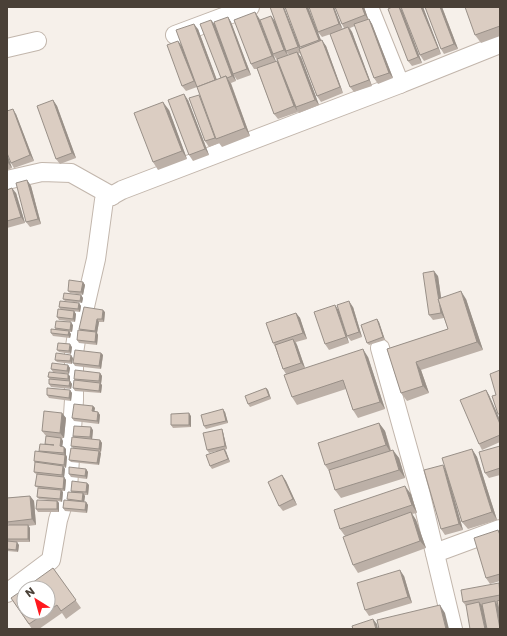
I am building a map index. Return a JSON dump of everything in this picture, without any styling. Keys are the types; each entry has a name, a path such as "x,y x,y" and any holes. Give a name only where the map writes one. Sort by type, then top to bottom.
{"street":[{"path":"175,35 250,7"},
{"path":"369,7 400,84"},
{"path":"7,48 37,41"},
{"path":"7,593 51,560 58,520 68,488 74,400 74,353 78,327 96,259 104,200 122,190 400,84 500,44"},
{"path":"7,180 42,172 71,173 112,196"},
{"path":"380,348 421,495 453,629"},
{"path":"435,553 500,529"}],"building":[{"path":"270,7 283,7 298,47 286,51"},
{"path":"285,7 306,7 319,40 300,47"},
{"path":"309,7 333,7 339,24 318,32"},
{"path":"335,7 362,7 365,15 342,24"},
{"path":"392,7 399,7 418,57 408,61 388,9"},
{"path":"401,7 421,7 438,48 420,55"},
{"path":"425,7 440,7 454,44 441,49"},
{"path":"465,7 500,7 500,26 475,35"},
{"path":"255,12 272,56 251,64 234,20"},
{"path":"271,16 284,50 273,54 260,20"},
{"path":"228,17 247,69 233,74 214,22"},
{"path":"369,19 389,73 374,78 354,24"},
{"path":"211,20 232,76 227,78 226,76 221,78 200,24"},
{"path":"194,24 215,80 197,87 176,30"},
{"path":"348,27 369,80 350,87 330,34"},
{"path":"322,40 340,87 317,96 299,49"},
{"path":"178,41 194,81 182,86 167,45"},
{"path":"297,52 315,100 296,107 277,59"},
{"path":"277,61 294,106 274,114 257,68"},
{"path":"226,76 245,128 216,139 197,87"},
{"path":"184,94 205,149 189,155 168,100"},
{"path":"199,95 215,138 205,141 189,98"},
{"path":"53,100 72,153 56,159 37,106"},
{"path":"163,102 182,151 153,162 134,113"},
{"path":"13,109 30,155 11,163 7,153 7,111"},
{"path":"27,180 38,219 26,222 16,183"},
{"path":"12,188 21,217 7,221 7,190"},
{"path":"434,271 441,313 429,315 423,273"},
{"path":"69,280 83,282 81,292 68,291"},
{"path":"461,291 477,342 416,362 423,386 401,393 387,349 448,329 438,299"},
{"path":"64,293 81,295 80,301 63,299"},
{"path":"60,301 79,303 78,309 59,307"},
{"path":"349,301 359,332 347,336 337,305"},
{"path":"335,305 346,337 325,344 314,312"},
{"path":"84,307 103,310 102,319 97,319 95,331 79,329"},
{"path":"58,309 74,311 73,319 57,317"},
{"path":"296,313 303,333 273,343 266,323"},
{"path":"377,319 383,337 367,343 361,325"},
{"path":"56,321 71,322 70,330 55,328"},
{"path":"51,329 69,331 68,335 51,333"},
{"path":"78,330 96,332 95,342 77,340"},
{"path":"293,339 301,363 283,369 275,345"},
{"path":"58,343 70,344 69,351 57,350"},
{"path":"363,349 380,402 353,410 343,380 292,397 284,375"},
{"path":"75,350 101,353 99,366 73,363"},
{"path":"56,353 71,355 70,361 55,360"},
{"path":"52,363 68,365 67,371 51,369"},
{"path":"75,370 100,373 99,381 74,379"},
{"path":"500,370 500,414 498,414 492,396 496,395 490,374"},
{"path":"49,372 68,374 68,379 48,377"},
{"path":"49,379 70,381 69,386 49,384"},
{"path":"74,380 100,383 99,391 73,388"},
{"path":"47,388 70,390 69,398 47,395"},
{"path":"266,388 269,396 248,404 245,396"},
{"path":"486,390 500,424 500,435 479,444 460,400"},
{"path":"74,404 93,406 92,411 98,412 97,421 72,418"},
{"path":"223,409 226,421 204,426 201,415"},
{"path":"44,411 62,413 60,433 42,431"},
{"path":"189,413 189,425 171,425 171,414"},
{"path":"379,423 386,445 325,465 318,443"},
{"path":"74,426 91,427 90,437 73,436"},
{"path":"222,429 225,446 207,450 203,433"},
{"path":"46,436 61,438 60,446 64,447 64,453 39,451 40,444 54,445 45,444"},
{"path":"72,437 100,440 99,449 71,446"},
{"path":"500,446 500,468 485,473 479,452"},
{"path":"71,448 99,451 97,463 69,460"},
{"path":"224,449 228,459 210,466 206,455"},
{"path":"472,449 492,512 462,522 442,458"},
{"path":"393,450 399,470 335,490 329,470"},
{"path":"35,451 65,455 64,465 34,461"},
{"path":"35,462 63,466 62,475 34,472"},
{"path":"443,465 459,524 441,529 424,470"},
{"path":"69,467 86,469 85,476 69,474"},
{"path":"37,474 64,477 63,489 35,486"},
{"path":"282,475 293,499 279,506 268,482"},
{"path":"72,481 87,483 86,492 71,491"},
{"path":"405,486 412,505 340,529 334,510"},
{"path":"38,488 61,490 60,499 37,497"},
{"path":"68,492 83,493 82,501 67,499"},
{"path":"30,496 32,519 7,522 7,498"},
{"path":"37,500 57,501 57,509 36,509"},
{"path":"64,500 86,502 85,510 63,508"},
{"path":"411,512 420,541 353,565 343,537"},
{"path":"7,525 28,525 28,539 7,539"},
{"path":"498,530 500,535 500,574 486,578 474,538"},
{"path":"7,541 17,542 16,550 7,549"},
{"path":"53,568 76,600 61,611 56,606 56,580 36,580"},
{"path":"400,570 408,597 365,610 357,583"},
{"path":"499,583 500,595 463,602 461,590"},
{"path":"16,595 16,605 11,598"},
{"path":"500,600 500,615 497,601"},
{"path":"495,601 500,629 487,629 482,604"},
{"path":"479,602 485,629 470,629 466,605"},
{"path":"440,605 446,629 379,629 377,620"},
{"path":"373,619 376,629 353,629 352,626"},
{"path":"26,620 35,620 29,624"}]}
